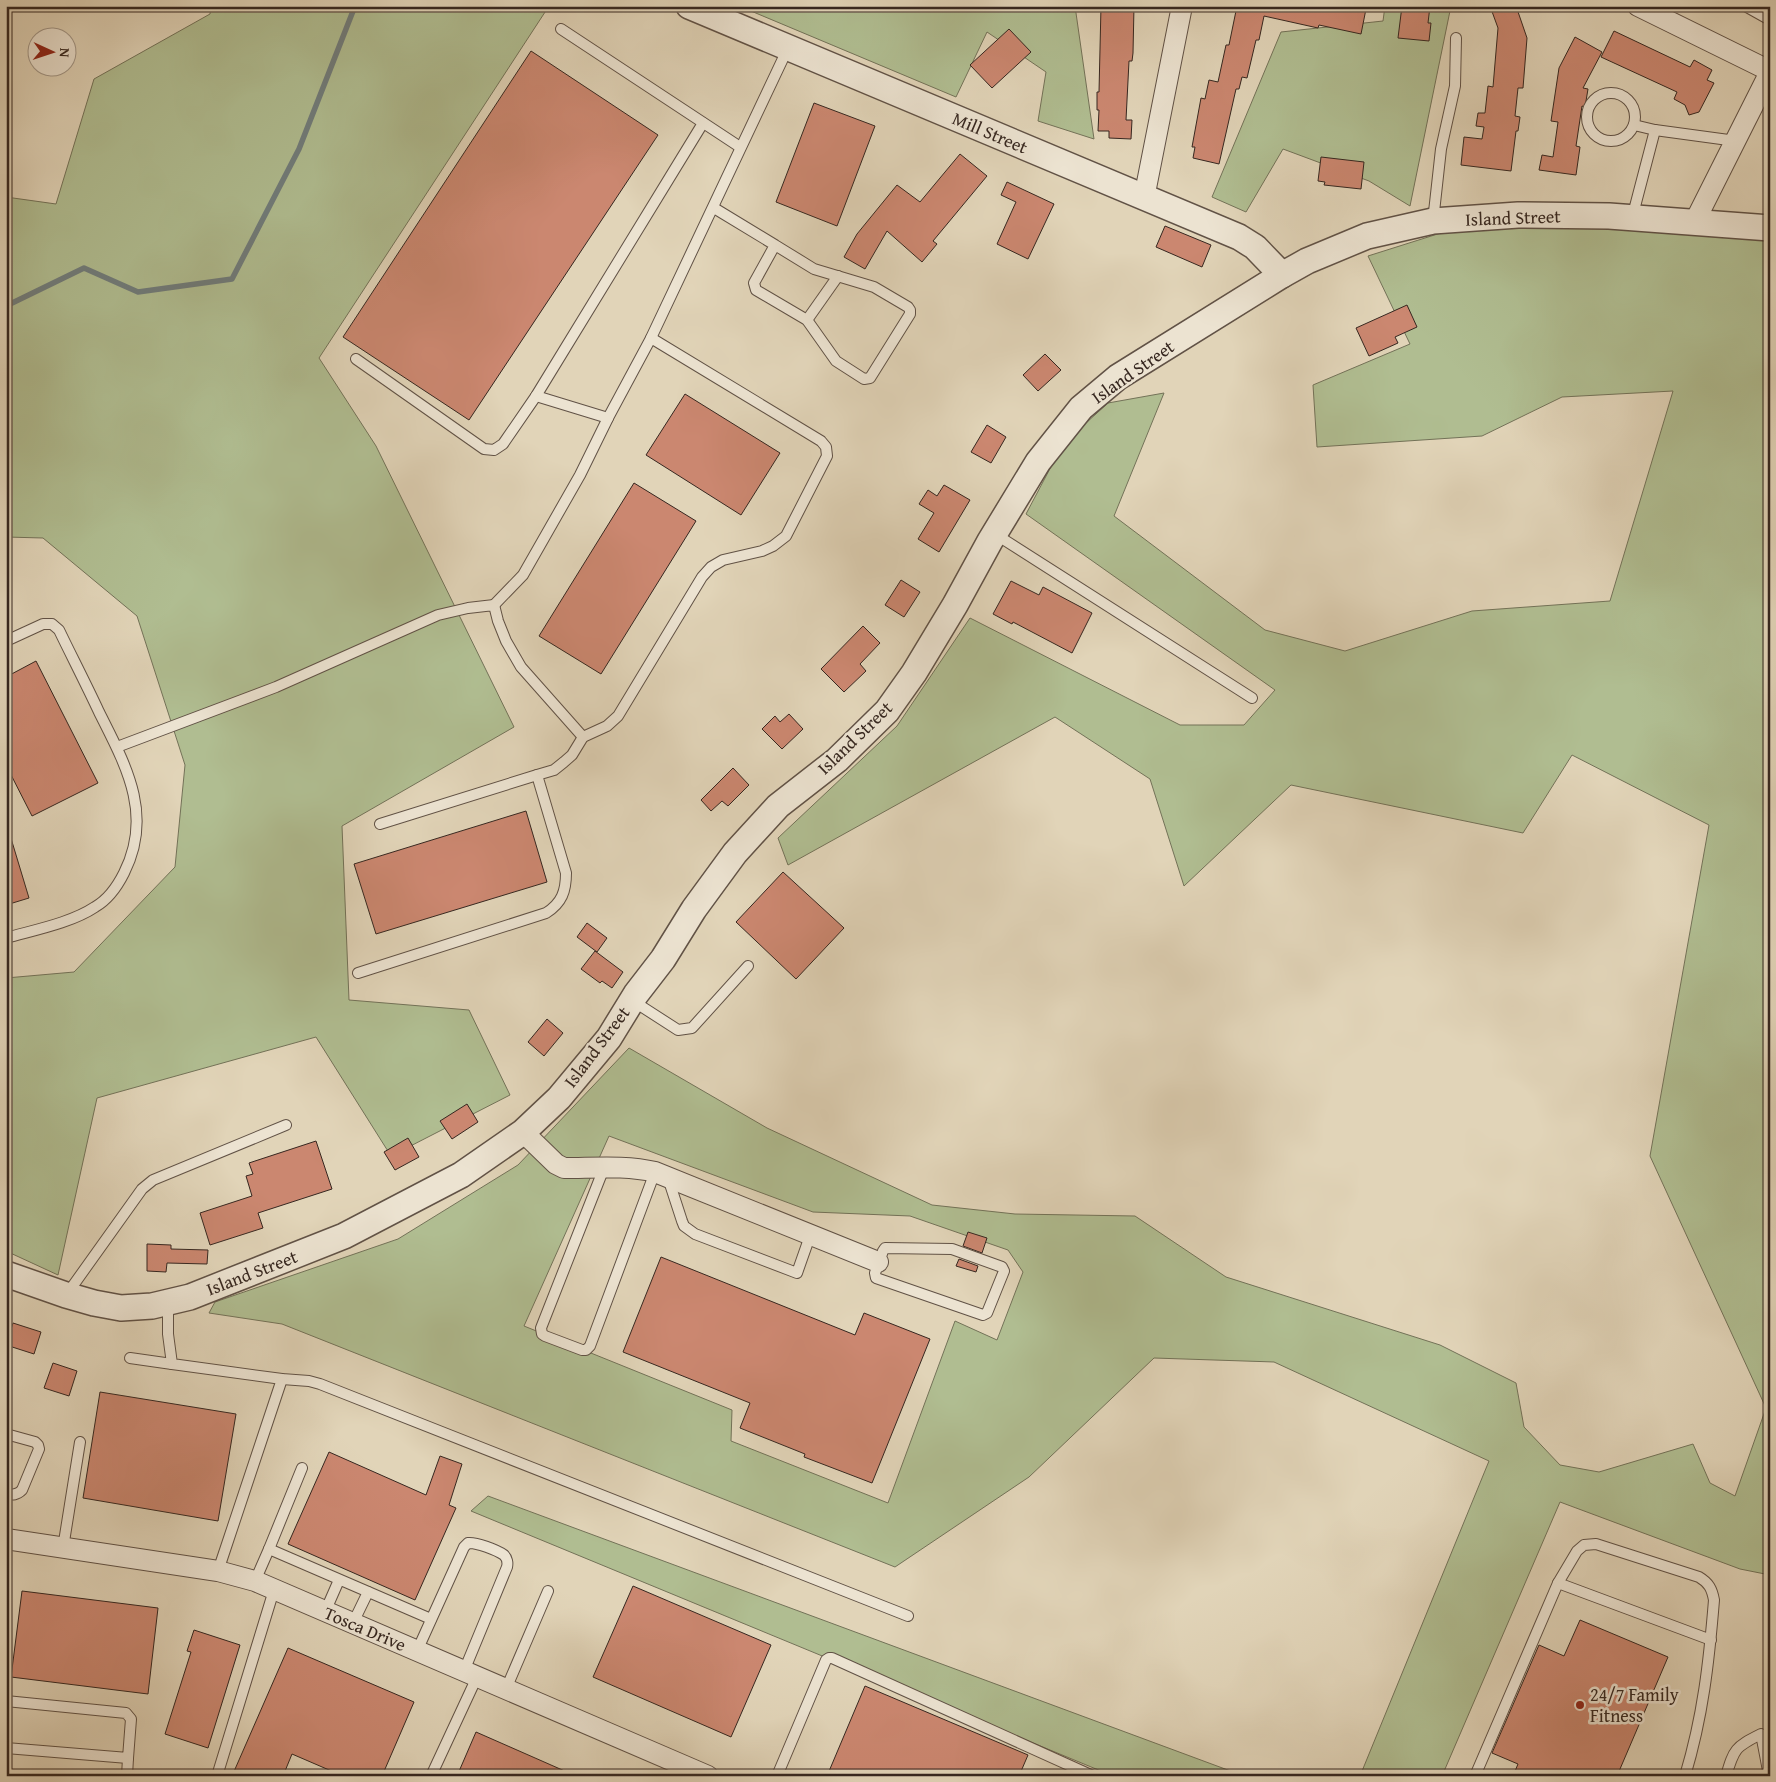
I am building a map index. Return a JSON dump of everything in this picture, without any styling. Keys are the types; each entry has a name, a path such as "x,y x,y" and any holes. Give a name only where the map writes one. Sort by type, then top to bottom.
{"street":[{"name":"Mill Street","path":"689,6 1238,237 1255,247 1282,275"},
{"path":"1144,198 1182,6"},
{"path":"1638,6 1770,72 1694,223"},
{"name":"Island Street","path":"6,1274 66,1295 121,1308 136,1308 190,1297 344,1236 461,1175 523,1132 559,1098 603,1045 632,1000 663,959 694,909 735,853 778,806 837,760 887,711 955,605 994,533 1038,462 1082,408 1118,378 1282,275 1307,261 1367,236 1433,221 1518,215 1609,216 1770,228"},
{"path":"523,1132 556,1164 564,1168 642,1169 661,1174 878,1262"},
{"name":"Tosca Drive","path":"6,1539 218,1571 255,1582 708,1776"}],"lane":[{"path":"1745,6 1770,20"},
{"path":"561,29 740,147"},
{"path":"1433,221 1441,149 1455,86 1456,38"},
{"path":"117,747 299,677 438,615 468,608 494,606 523,575 580,475 651,338 788,48"},
{"path":"1612,92 1619,94 1631,103 1635,118 1634,125 1623,138 1615,141 1599,139 1588,126 1587,109 1597,96 1612,92"},
{"path":"356,359 484,449 494,450 503,444 536,396 703,124"},
{"path":"1634,125 1655,130 1736,141"},
{"path":"1632,218 1655,130"},
{"path":"714,208 814,269 879,289 908,307 910,314 870,378 864,379 836,361 807,320 756,290 754,283 774,245"},
{"path":"807,320 838,276"},
{"path":"380,824 554,770 572,755 583,737 607,726 618,716 702,577 711,567 722,560 762,551 773,546 786,536 827,456 826,447 821,441 651,338"},
{"path":"536,396 608,418"},
{"path":"994,533 1252,698"},
{"path":"494,606 504,634 521,667 583,737"},
{"path":"6,641 43,624 52,624 59,630 128,772 136,812 134,844 129,862 110,896 80,916 6,938"},
{"path":"358,973 546,913 556,907 566,885 566,872 537,776"},
{"path":"632,1000 678,1030 692,1028 748,966"},
{"path":"66,1295 142,1189 153,1180 286,1125"},
{"path":"604,1168 541,1328 542,1334 545,1336 582,1350 590,1346 661,1174"},
{"path":"661,1174 682,1221 689,1231 695,1234 797,1273 810,1236"},
{"path":"889,1248 947,1248 1002,1267 1004,1271 987,1313 983,1315 876,1278 875,1273 878,1262 883,1251 889,1248"},
{"path":"168,1302 168,1334 172,1364"},
{"path":"130,1358 320,1384 908,1616"},
{"path":"218,1571 282,1379"},
{"path":"6,1434 35,1442 39,1449 22,1490 18,1494 6,1494"},
{"path":"63,1548 80,1442"},
{"path":"255,1582 302,1468"},
{"path":"417,1651 464,1547 468,1543 475,1542 504,1555 508,1561 508,1567 471,1674 431,1776"},
{"path":"1475,1776 1558,1583 1577,1551 1584,1545 1589,1544 1606,1546 1699,1577 1709,1585 1714,1600 1704,1704 1695,1745 1685,1776"},
{"path":"269,1549 431,1619"},
{"path":"325,1612 339,1580"},
{"path":"1558,1583 1711,1640"},
{"path":"217,1776 274,1590"},
{"path":"353,1623 368,1592"},
{"path":"506,1689 548,1592"},
{"path":"776,1776 828,1658 841,1662 1093,1776"},
{"path":"6,1700 126,1714 131,1719 127,1776"},
{"path":"1726,1776 1732,1755 1737,1748 1766,1734 1769,1776"},
{"path":"6,1748 128,1758"}],"green space":[{"path":"211,6 549,6 319,358 376,446 514,727 342,826 349,1000 469,1010 510,1095 391,1156 316,1037 97,1098 58,1275 6,1251 6,978 74,972 175,867 185,765 137,616 43,538 6,537 6,197 56,204 94,79 210,14"},
{"path":"739,6 1075,6 1094,139 1038,121 1046,72 987,32 956,97"},
{"path":"1385,6 1451,6 1410,206 1369,181 1283,149 1246,212 1212,197 1281,32 1383,21"},
{"path":"1523,207 1770,231 1770,1575 1740,1569 1560,1502 1442,1776 1360,1776 1489,1461 1274,1362 1154,1358 1029,1477 895,1567 282,1324 209,1313 215,1302 398,1239 518,1165 629,1048 767,1128 932,1205 1015,1214 1135,1216 1226,1277 1440,1345 1516,1383 1524,1427 1560,1465 1599,1472 1693,1444 1710,1483 1735,1496 1766,1408 1650,1156 1709,825 1572,755 1523,833 1291,785 1184,886 1150,779 1055,717 788,865 778,838 897,726 970,618 1180,725 1244,725 1275,690 1026,514 1063,444 1108,403 1164,393 1114,516 1265,630 1345,651 1472,611 1610,601 1673,391 1562,397 1482,436 1317,447 1313,385 1410,344 1368,256","holes":["609,1136 813,1212 910,1216 1008,1250 1023,1272 997,1340 955,1321 888,1503 731,1441 732,1410 524,1326"]},
{"path":"488,1496 1244,1776 1113,1776 471,1511"}],"building":[{"path":"1101,6 1134,6 1133,53 1132,61 1129,61 1126,120 1132,120 1131,139 1109,138 1109,131 1098,131 1099,110 1097,110 1097,92 1099,92"},
{"path":"1237,6 1354,6 1366,9 1361,34 1319,25 1318,28 1264,16 1259,40 1256,40 1247,78 1242,77 1239,89 1236,89 1219,164 1193,158 1195,147 1192,147 1201,98 1205,99 1209,80 1218,82 1226,45 1229,45"},
{"path":"1402,6 1430,6 1428,23 1431,23 1429,41 1398,38"},
{"path":"1490,6 1516,6 1527,38 1523,88 1518,88 1515,116 1520,117 1518,131 1516,131 1511,171 1461,165 1464,137 1482,139 1484,127 1476,126 1478,113 1485,113 1488,86 1493,87 1498,28"},
{"path":"1009,29 1031,52 992,88 970,65"},
{"path":"1614,31 1690,67 1694,60 1712,70 1707,80 1714,83 1699,112 1689,115 1685,105 1674,99 1677,92 1601,57"},
{"path":"1575,37 1602,52 1583,88 1588,89 1585,107 1582,106 1576,146 1580,147 1576,175 1539,170 1542,155 1553,157 1558,122 1551,121 1559,68"},
{"path":"531,51 658,135 469,420 343,337"},
{"path":"814,103 875,126 837,226 776,202"},
{"path":"960,154 987,176 933,241 937,244 922,262 887,231 865,269 844,257 857,234 897,185 920,202"},
{"path":"1321,157 1364,162 1361,189 1324,185 1325,182 1318,181"},
{"path":"1007,182 1054,204 1028,259 997,244 1016,202 1001,195"},
{"path":"1165,226 1211,245 1202,267 1156,247"},
{"path":"1407,305 1417,327 1395,337 1398,343 1369,356 1356,328"},
{"path":"1045,354 1061,370 1038,391 1023,375"},
{"path":"685,394 780,453 741,515 646,455"},
{"path":"987,425 1006,437 991,463 971,452"},
{"path":"634,483 696,521 601,674 539,636"},
{"path":"944,485 970,500 939,552 918,539 934,513 919,504 928,490 937,496"},
{"path":"901,580 920,592 904,617 885,605"},
{"path":"1011,581 1039,595 1043,587 1092,613 1072,653 1013,622 1012,624 993,614"},
{"path":"863,626 880,643 860,664 866,671 844,692 821,669"},
{"path":"36,661 98,783 32,816 6,765 6,677"},
{"path":"789,714 803,729 782,749 762,729 775,716 780,722"},
{"path":"733,768 749,785 728,806 722,801 711,811 701,800"},
{"path":"526,811 547,882 376,934 354,864"},
{"path":"10,835 29,898 6,905 6,836"},
{"path":"783,872 844,928 796,979 736,922"},
{"path":"587,923 607,938 597,952 577,937"},
{"path":"595,951 623,972 612,988 602,981 600,983 581,969"},
{"path":"547,1019 563,1033 544,1056 528,1042"},
{"path":"467,1104 478,1122 452,1139 440,1121"},
{"path":"408,1138 419,1157 395,1170 384,1152"},
{"path":"316,1141 332,1189 258,1213 263,1228 210,1245 200,1213 252,1196 246,1176 253,1174 249,1163"},
{"path":"968,1232 987,1238 982,1253 963,1246"},
{"path":"147,1244 171,1245 171,1249 208,1250 207,1264 167,1263 166,1272 147,1271"},
{"path":"661,1257 855,1335 864,1313 930,1339 872,1483 804,1457 805,1454 740,1428 750,1403 623,1352"},
{"path":"959,1259 978,1266 976,1272 956,1266"},
{"path":"13,1323 41,1332 34,1354 6,1345"},
{"path":"53,1363 77,1371 69,1396 44,1388"},
{"path":"100,1392 236,1414 218,1521 83,1498"},
{"path":"329,1452 426,1495 440,1456 462,1464 449,1505 456,1508 415,1600 288,1544"},
{"path":"633,1586 771,1645 731,1737 593,1677"},
{"path":"22,1591 158,1608 148,1694 11,1677"},
{"name":"24/7 Family Fitness","path":"1580,1620 1668,1657 1617,1776 1513,1776 1518,1764 1492,1753 1539,1645 1564,1656"},
{"path":"194,1630 240,1645 208,1748 165,1734 191,1652 187,1651"},
{"path":"288,1648 414,1702 382,1776 343,1776 292,1754 283,1776 232,1776"},
{"path":"865,1686 1028,1755 1019,1776 827,1776"},
{"path":"476,1732 576,1776 457,1776"}],"waterway":[{"path":"6,306 84,268 138,292 232,279 299,149 355,6"}],"place":[{"name":"24/7 Family Fitness","path":"1580,1705"}]}
